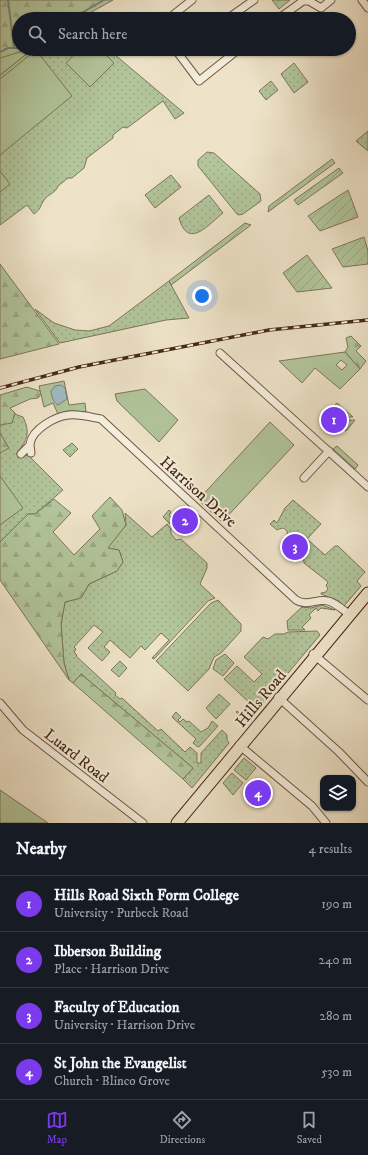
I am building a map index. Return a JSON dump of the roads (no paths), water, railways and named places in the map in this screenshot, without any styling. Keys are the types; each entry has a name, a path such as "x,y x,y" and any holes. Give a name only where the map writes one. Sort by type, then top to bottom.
{"main road":[{"name":"Hills Road","path":"174,822 314,654 368,593"}],"street":[{"path":"177,12 192,0"},
{"path":"234,12 244,3 254,0"},
{"path":"288,12 303,1 309,1 322,8 331,0"},
{"path":"362,0 368,8"},
{"path":"181,56 198,81 230,56"},
{"path":"220,353 368,486"},
{"name":"Harrison Drive","path":"21,454 30,445 32,438 50,421 63,416 82,415 100,419 296,600 303,603 327,600 350,615"},
{"path":"30,445 31,453"},
{"path":"304,478 329,451"},
{"path":"314,654 368,700"},
{"path":"278,698 339,752 368,782"},
{"name":"Luard Road","path":"0,703 23,730 143,823"},
{"path":"239,745 312,806 326,823"}],"water":[{"path":"61,385 65,388 67,399 58,405 53,400 51,391 55,386"}],"waterway":[{"path":"8,0 12,32"},
{"path":"83,12 104,0"},
{"path":"0,52 8,48 12,48"}],"railway":[{"path":"0,388 79,367 269,330 368,320"}],"place":[{"name":"Hills Road Sixth Form College","path":"334,420"},
{"name":"Ibberson Building","path":"185,521"},
{"name":"Faculty of Education","path":"295,547"},
{"name":"St John the Evangelist","path":"258,793"}]}
